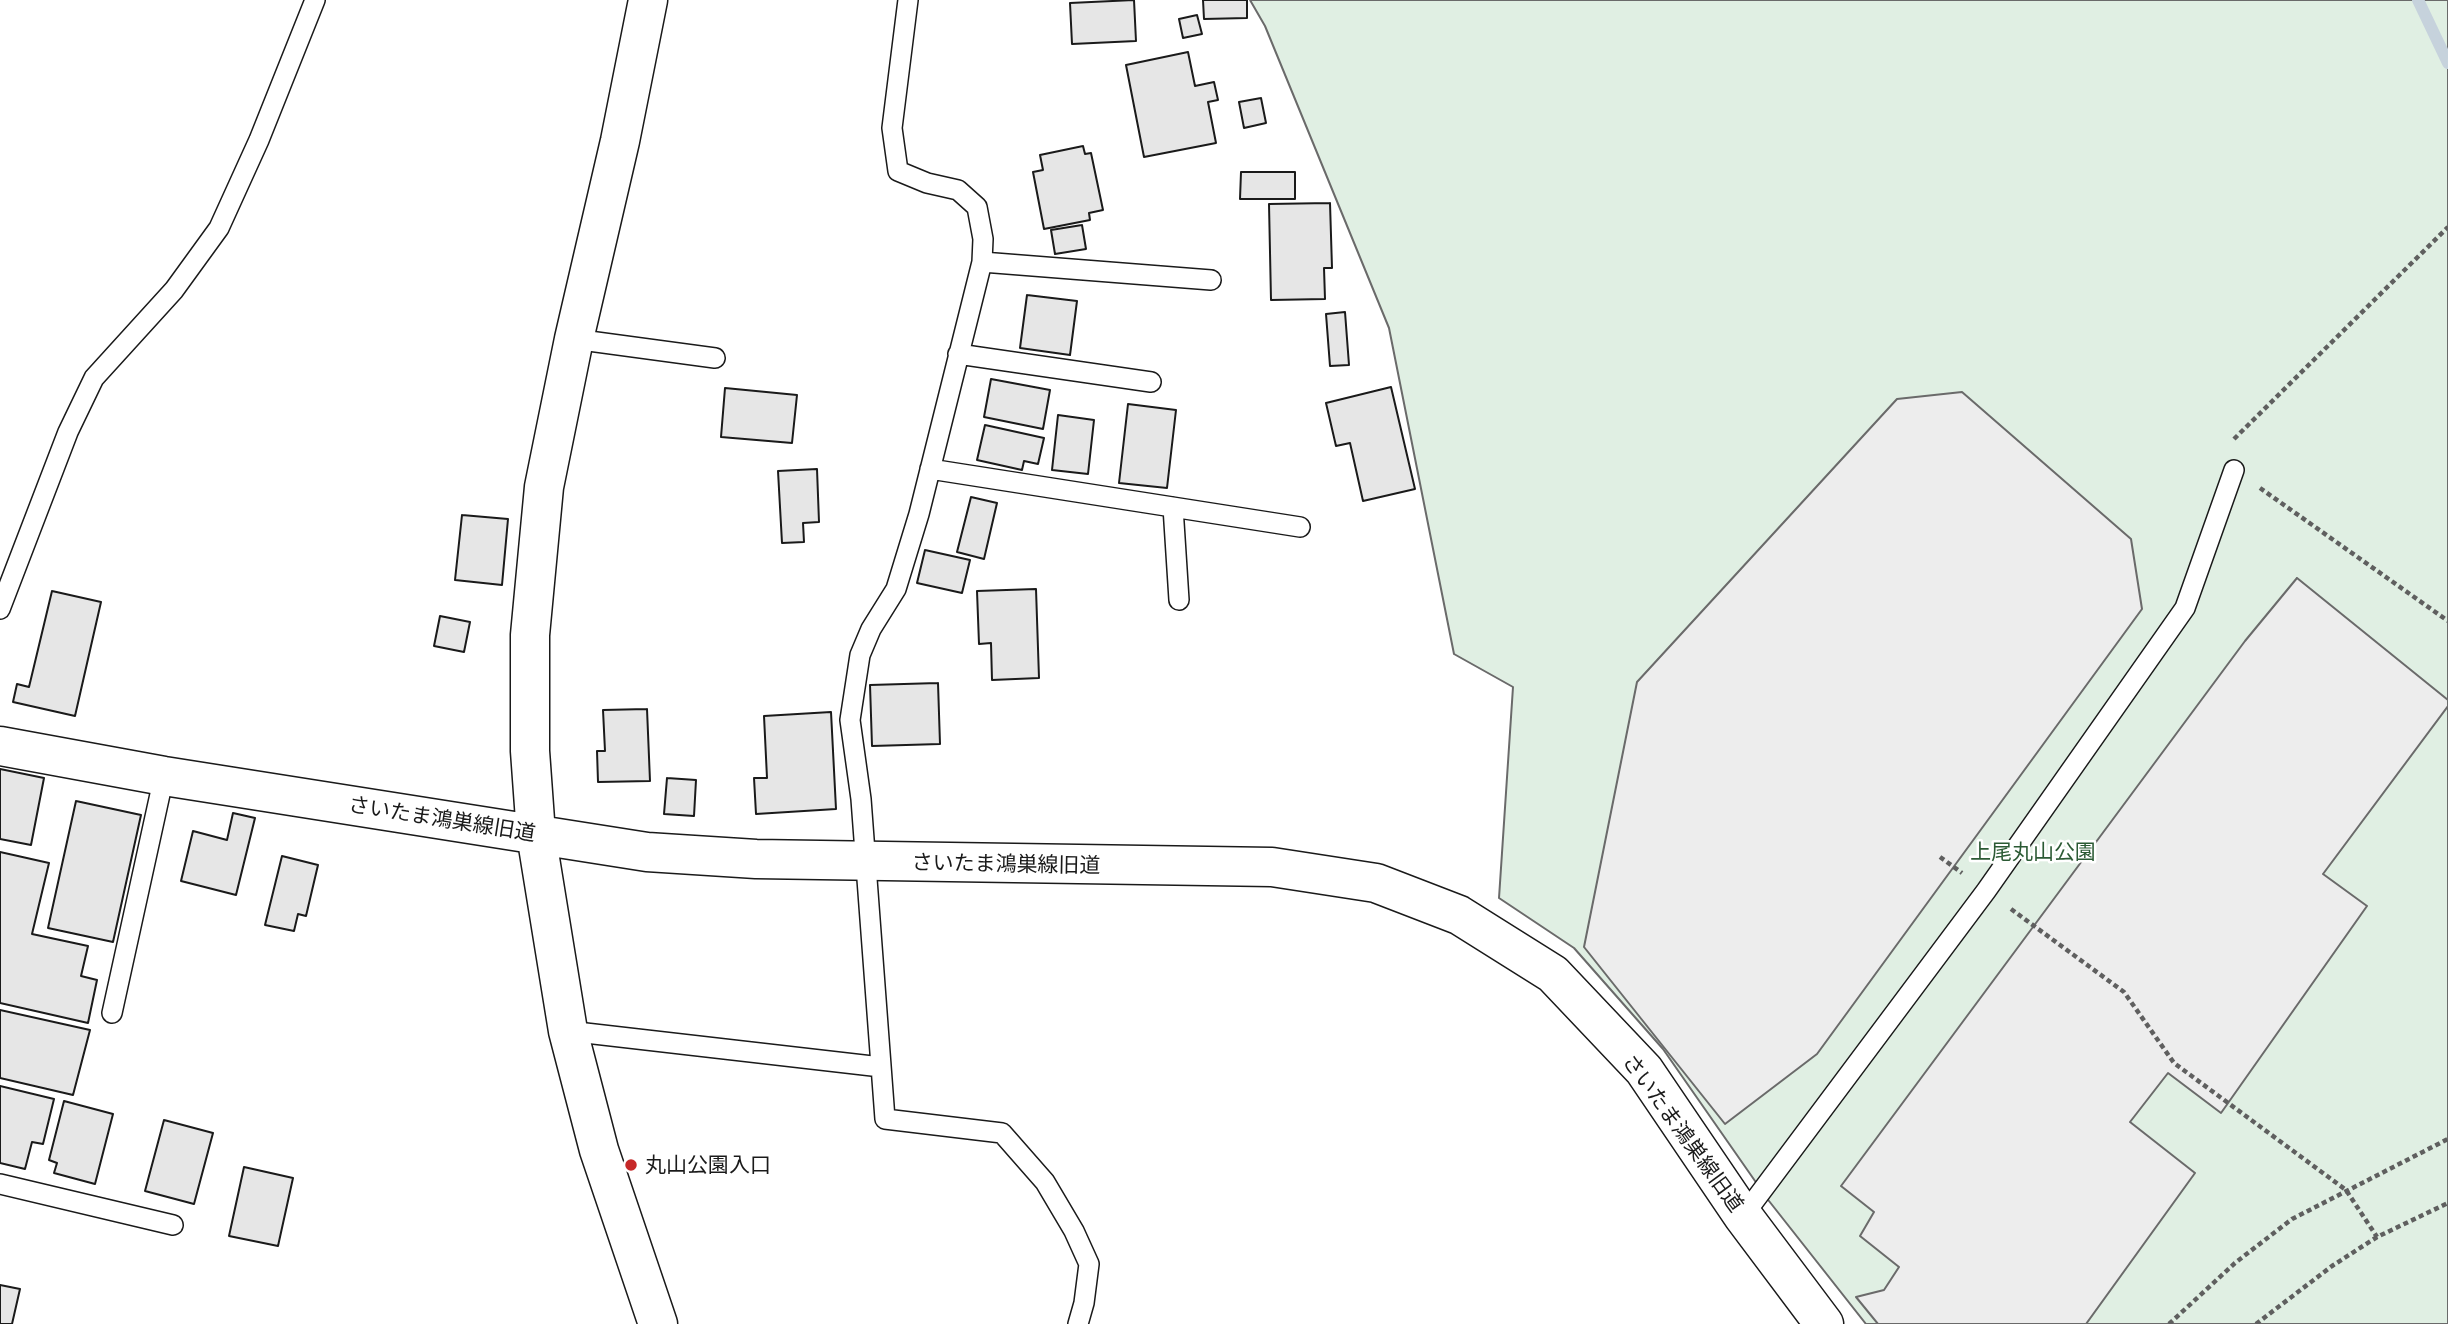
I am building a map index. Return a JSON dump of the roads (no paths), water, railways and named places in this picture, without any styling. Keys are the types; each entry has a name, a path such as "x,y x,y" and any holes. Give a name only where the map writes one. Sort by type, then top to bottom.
{"street":[{"path":"648,0 544,487 530,635 530,751 536,834 568,1031 599,1150 657,1324"},
{"name":"さいたま鴻巣線旧道","path":"0,746 164,776 647,852 865,862 1272,867 1376,883 1459,915 1553,974 1644,1070 1743,1216 1824,1324"}],"lane":[{"path":"0,609 68,432 94,377 174,290 219,228 259,140 315,0"},
{"path":"908,0 892,128 898,171 927,183 958,190 977,207 983,239 982,262 930,470 896,589 871,629 860,655 850,720 861,799 885,1119 1002,1133 1045,1182 1074,1231 1089,1264 1084,1303 1077,1324"},
{"path":"982,262 1211,280"},
{"path":"574,339 715,358"},
{"path":"958,354 1151,382"},
{"path":"930,470 1300,527"},
{"path":"1743,1216 1986,891 2185,608 2234,470"},
{"path":"1173,507 1179,600"},
{"path":"112,1013 164,776"},
{"path":"568,1031 881,1067"},
{"path":"0,1184 173,1224"}],"waterway":[{"path":"2418,0 2448,63"}],"place":[{"name":"丸山公園入口","path":"631,1165"}],"park label":[{"name":"上尾丸山公園","path":"2033,852"}]}
